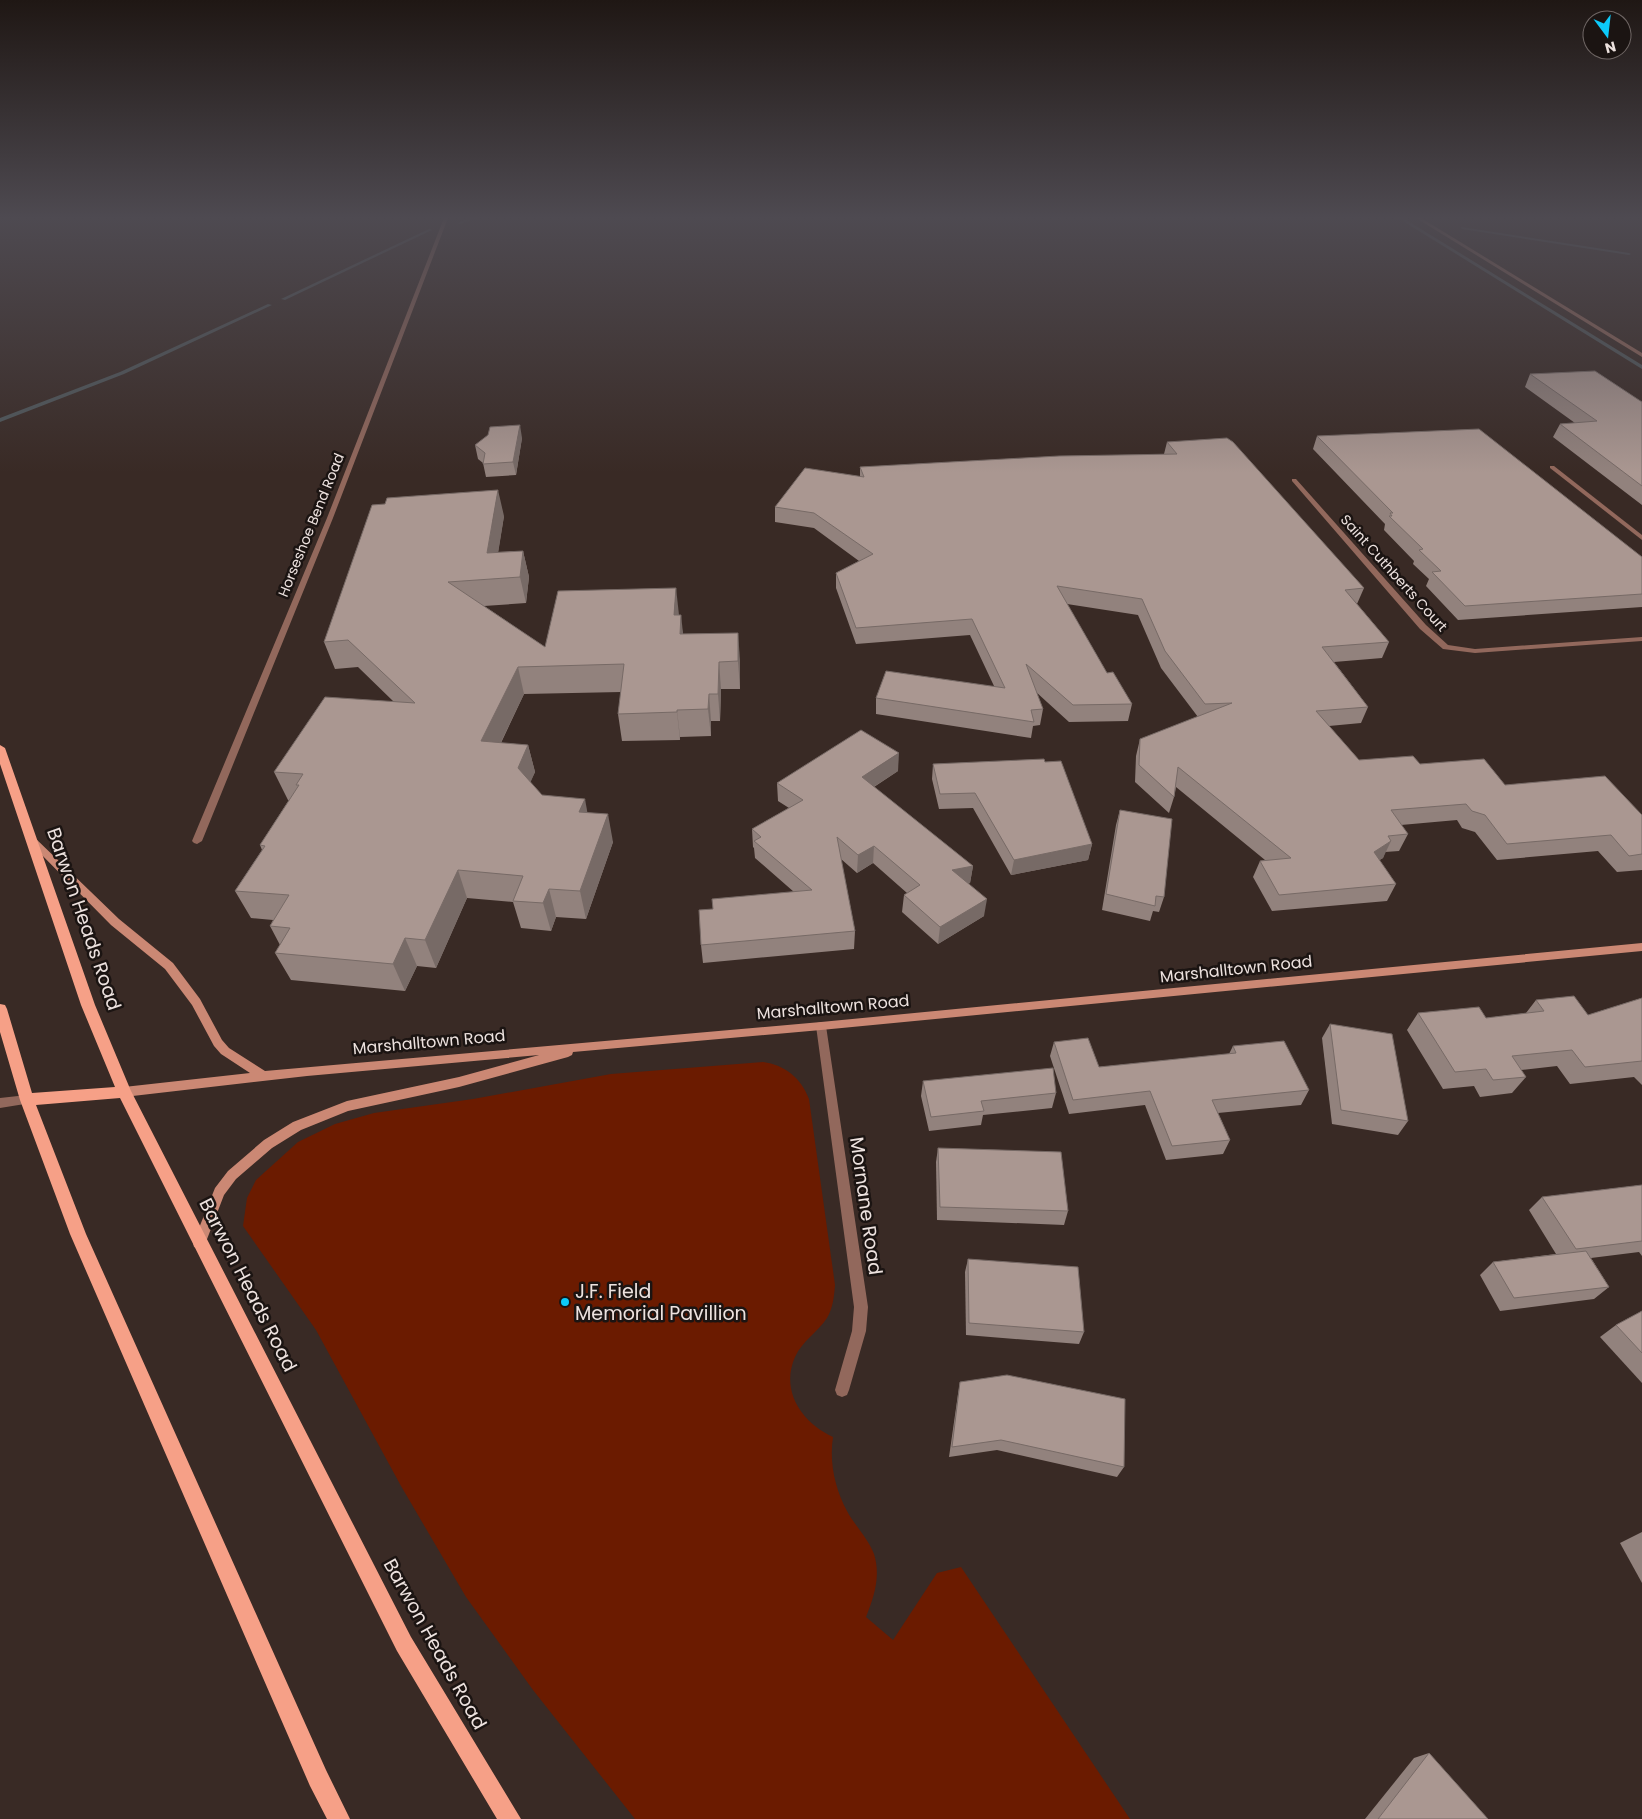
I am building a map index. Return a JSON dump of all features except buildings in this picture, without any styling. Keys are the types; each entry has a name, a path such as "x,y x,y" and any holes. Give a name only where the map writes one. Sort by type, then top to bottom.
{"main road":[{"name":"Barwon Heads Road","path":"0,748 88,1006 124,1092 404,1644 510,1819"},
{"path":"0,1009 27,1100 78,1234 318,1778 339,1819"},
{"name":"Marshalltown Road","path":"27,1100 124,1092"}],"street":[{"name":"Horseshoe Bend Road","path":"197,841 333,508 413,303"},
{"path":"1557,303 1642,355"},
{"path":"1552,466 1642,538"},
{"name":"Saint Cuthberts Court","path":"1294,480 1423,627 1446,647 1476,651 1642,639"},
{"path":"30,837 114,922 169,966 196,1002 218,1043 225,1051 264,1076"},
{"name":"Marshalltown Road","path":"124,1092 264,1076 821,1026 1642,946"},
{"name":"Mornane Road","path":"821,1026 861,1307 859,1331 842,1390"},
{"path":"199,1243 219,1192 232,1175 268,1144 298,1126 347,1106 459,1082 596,1045"},
{"path":"0,1103 27,1100"}],"shaded area":[{"path":"763,1062 785,1069 802,1085 809,1099 835,1285 829,1314 798,1351 791,1370 790,1382 792,1394 803,1415 822,1431 833,1437 833,1466 839,1494 847,1511 874,1554 877,1578 866,1617 893,1640 937,1573 961,1567 1130,1819 635,1819 533,1690 466,1597 401,1486 316,1330 243,1226 247,1198 256,1180 298,1142 335,1124 374,1113 473,1099 611,1074"}],"waterway":[{"path":"1538,303 1642,367"},
{"path":"0,420 122,373 270,305"}],"place":[{"name":"J.F. Field Memorial Pavillion","path":"565,1302"}]}
